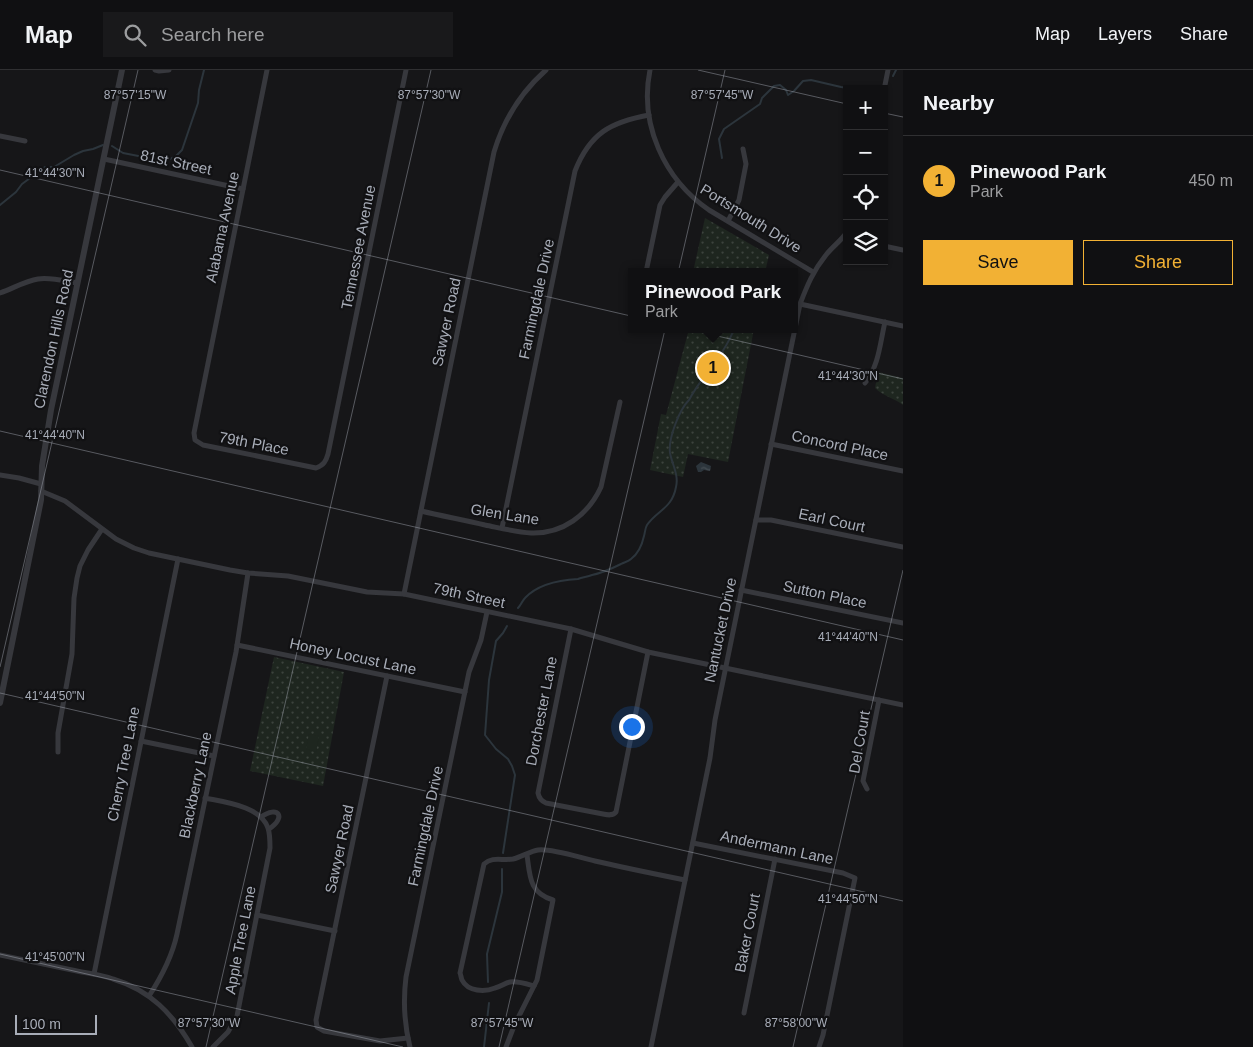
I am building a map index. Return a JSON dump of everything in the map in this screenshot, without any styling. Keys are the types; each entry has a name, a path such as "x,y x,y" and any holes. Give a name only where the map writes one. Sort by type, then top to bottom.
{"street":[{"name":"Clarendon Hills Road","path":"0,703 41,500 42,466 51,410 122,70"},
{"path":"155,70 169,70"},
{"name":"Alabama Avenue","path":"202,389 267,70"},
{"name":"Tennessee Avenue","path":"334,429 406,70"},
{"name":"Sawyer Road","path":"404,594 494,152 503,127 516,104 545,70"},
{"name":"Portsmouth Drive","path":"650,70 649,115 654,137 660,154 678,182 693,198 704,206 814,272"},
{"path":"885,85 888,70"},
{"name":"Farmingdale Drive","path":"502,528 575,171 579,160 588,146 607,128 626,120 649,115"},
{"path":"0,136 25,141"},
{"path":"728,221 739,200 746,164 743,149"},
{"name":"81st Street","path":"104,159 243,189"},
{"path":"647,268 660,205 678,182"},
{"name":"Nantucket Drive","path":"798,314 806,287 814,272 827,254 843,240"},
{"path":"888,247 903,250"},
{"path":"0,293 38,279 77,283"},
{"path":"800,304 903,326"},
{"path":"865,383 875,368 884,322"},
{"name":"Nantucket Drive","path":"651,1047 710,758 725,668 794,333"},
{"name":"79th Place","path":"202,389 194,434 195,440 203,445 316,468 326,462 334,429"},
{"name":"Glen Lane","path":"420,511 532,533 552,531 570,524 588,509 598,495 603,482 620,402"},
{"name":"Concord Place","path":"771,444 903,471"},
{"name":"79th Street","path":"0,475 20,478 41,488 65,501 116,539 149,553 248,573 288,576 367,592 404,594 571,629 648,652 903,705"},
{"name":"Earl Court","path":"756,520 771,520 903,547"},
{"path":"58,752 58,733 72,654 74,598 77,578 80,566 88,550 102,528"},
{"name":"Cherry Tree Lane","path":"94,974 178,559"},
{"name":"Blackberry Lane","path":"149,996 167,966 175,944 237,645 248,573"},
{"name":"Sutton Place","path":"741,590 903,623"},
{"name":"Farmingdale Drive","path":"410,1047 404,1012 406,977 470,666 481,640 487,612"},
{"name":"Dorchester Lane","path":"571,629 538,793 542,801 546,803 603,814 614,814 617,810 648,652"},
{"name":"Honey Locust Lane","path":"237,645 465,692"},
{"name":"Sawyer Road","path":"387,676 316,1020 317,1027 324,1031 369,1039 391,1040 408,1038"},
{"name":"Del Court","path":"867,789 863,781 879,700"},
{"path":"141,741 214,756"},
{"name":"Apple Tree Lane","path":"205,798 242,806 261,817 269,829 270,852 237,1016 228,1032 213,1047"},
{"name":"Apple Tree Lane","path":"261,817 269,812 278,814 278,822 269,829"},
{"name":"Andermann Lane","path":"693,843 843,873 855,878 824,1035 819,1047"},
{"path":"534,986 514,982 494,989 479,990 471,988 462,981 460,972 484,864 488,860 496,858 513,859 538,850 554,851 637,871 685,880"},
{"path":"506,1047 514,1026 537,980 553,900 543,897 536,891 530,877 527,855"},
{"name":"Baker Court","path":"744,1012 774,859"},
{"path":"258,916 335,931"},
{"path":"0,955 94,974 134,987 149,996 172,1017 192,1047"}],"shaded area":[{"path":"705,218 769,255 766,268 694,268"},
{"path":"688,333 753,333 728,462 688,454 683,477 650,470 661,414 666,415"},
{"path":"878,372 903,378 903,405 875,388"},
{"path":"274,657 344,672 323,786 250,771"},
{"path":"309,734 319,736 316,752 306,749"}],"water":[{"path":"701,462 711,466 710,471 698,472 696,466"}],"waterway":[{"path":"112,146 123,153 159,160 175,157 182,150 198,103 204,70"},
{"path":"893,76 896,70"},
{"path":"722,158 719,139 724,129 760,104 762,98 774,86 780,85 786,90 788,95 803,81 811,80 843,87"},
{"path":"0,205 16,192 22,184 45,167 54,167 74,155 103,145"},
{"path":"518,608 524,599 536,589 564,580 578,579 603,572 629,561 636,555 642,543 647,525 668,505 674,494 677,478 670,447 672,433 678,417 725,348 732,333"},
{"path":"503,853 515,775 508,759 496,749 485,735 489,680 496,641 507,626"},
{"path":"488,982 487,954 502,892 502,869"},
{"path":"484,1047 489,1003"}],"place":[{"name":"Pinewood Park","path":"713,368"}]}
